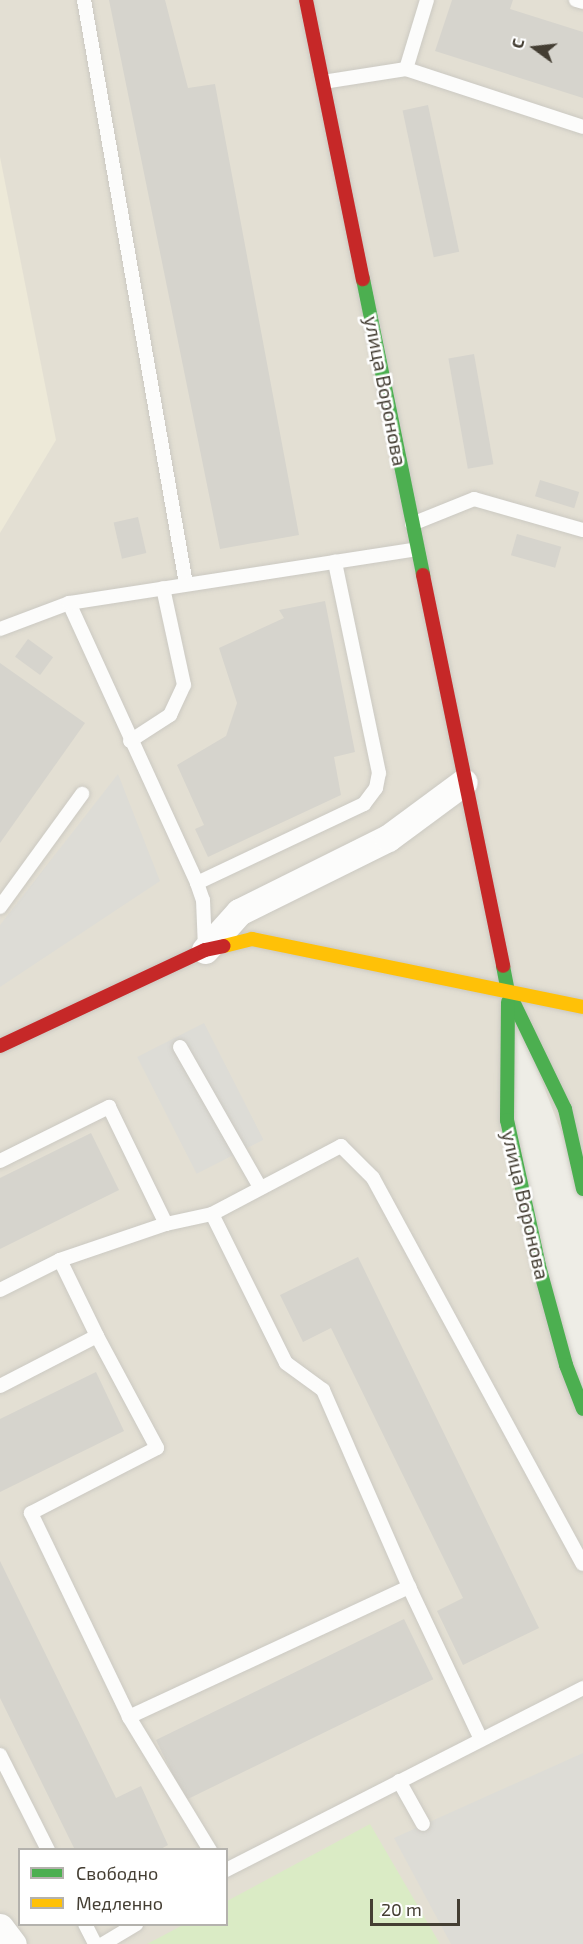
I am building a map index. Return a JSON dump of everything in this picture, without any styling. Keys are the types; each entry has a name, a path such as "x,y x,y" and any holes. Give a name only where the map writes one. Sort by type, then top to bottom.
{"main road":[{"name":"улица Воронова","path":"306,0 508,992 507,1120 539,1266 566,1365 583,1409"},
{"path":"0,1047 205,950 252,939 583,1006"},
{"name":"улица Воронова","path":"508,992 565,1109 583,1189"}],"street":[{"path":"205,950 239,912 388,838 464,782"},
{"path":"0,1927 13,1944"}],"lane":[{"path":"84,0 186,584"},
{"path":"406,69 427,0"},
{"path":"576,0 583,2"},
{"path":"323,82 406,69 583,127"},
{"path":"412,524 474,499 583,531"},
{"path":"0,629 69,603 417,549"},
{"path":"197,883 364,804 376,788 379,773 335,562"},
{"path":"130,741 170,715 183,685 163,588"},
{"path":"69,603 130,741 197,883 203,900 205,950"},
{"path":"0,907 82,794"},
{"path":"180,1047 260,1186"},
{"path":"0,1161 108,1107 166,1224"},
{"path":"0,1290 60,1260 166,1224 212,1214 260,1186 341,1146 373,1178 583,1564"},
{"path":"212,1214 286,1363 323,1390 409,1587 481,1739"},
{"path":"60,1260 97,1336 157,1448 31,1513 129,1717 209,1848"},
{"path":"0,1386 97,1336"},
{"path":"129,1717 409,1587"},
{"path":"228,1869 583,1688"},
{"path":"0,1755 47,1848"},
{"path":"399,1781 423,1824"},
{"path":"86,1926 95,1944"},
{"path":"103,1944 133,1926"}],"shaded area":[{"path":"0,0 583,0 583,1189 509,995 507,1120 583,1409 583,1944 0,1944"},
{"path":"0,157 56,440 0,533"},
{"path":"118,774 160,881 0,987 0,925"},
{"path":"204,1023 263,1140 197,1174 137,1057"},
{"path":"583,1753 583,1944 451,1944 394,1838"}],"green space":[{"path":"370,1824 440,1944 147,1944 181,1926 228,1926 228,1900"}],"building":[{"path":"109,0 165,0 188,88 215,84 299,535 220,549"},
{"path":"452,0 513,0 510,9 583,32 583,98 435,51"},
{"path":"428,105 459,252 434,257 403,110"},
{"path":"474,354 493,464 468,469 448,359"},
{"path":"540,480 579,492 574,508 535,496"},
{"path":"138,517 146,553 122,559 114,523"},
{"path":"517,534 561,547 555,568 511,555"},
{"path":"325,601 355,752 334,757 341,795 208,857 195,829 204,825 177,765 226,736 237,703 219,648 284,618 279,610"},
{"path":"28,639 53,657 40,675 15,657"},
{"path":"0,663 85,723 0,843"},
{"path":"91,1133 119,1190 0,1249 0,1178"},
{"path":"358,1257 539,1628 463,1665 437,1611 463,1598 331,1328 303,1342 280,1295"},
{"path":"96,1372 124,1431 0,1492 0,1419"},
{"path":"0,1561 116,1798 141,1786 168,1845 163,1848 74,1848 0,1698"},
{"path":"404,1619 433,1679 185,1800 156,1740"}],"traffic: fast":[{"path":"363,279 423,575"},
{"path":"503,966 508,991 565,1109 583,1189"},
{"path":"508,1002 507,1120 539,1266 566,1365 583,1409"}],"traffic: slow":[{"path":"224,946 252,939 583,1007"}],"traffic: jam":[{"path":"306,0 363,279"},
{"path":"423,575 503,966"},
{"path":"0,1046 205,950 224,946"}]}
